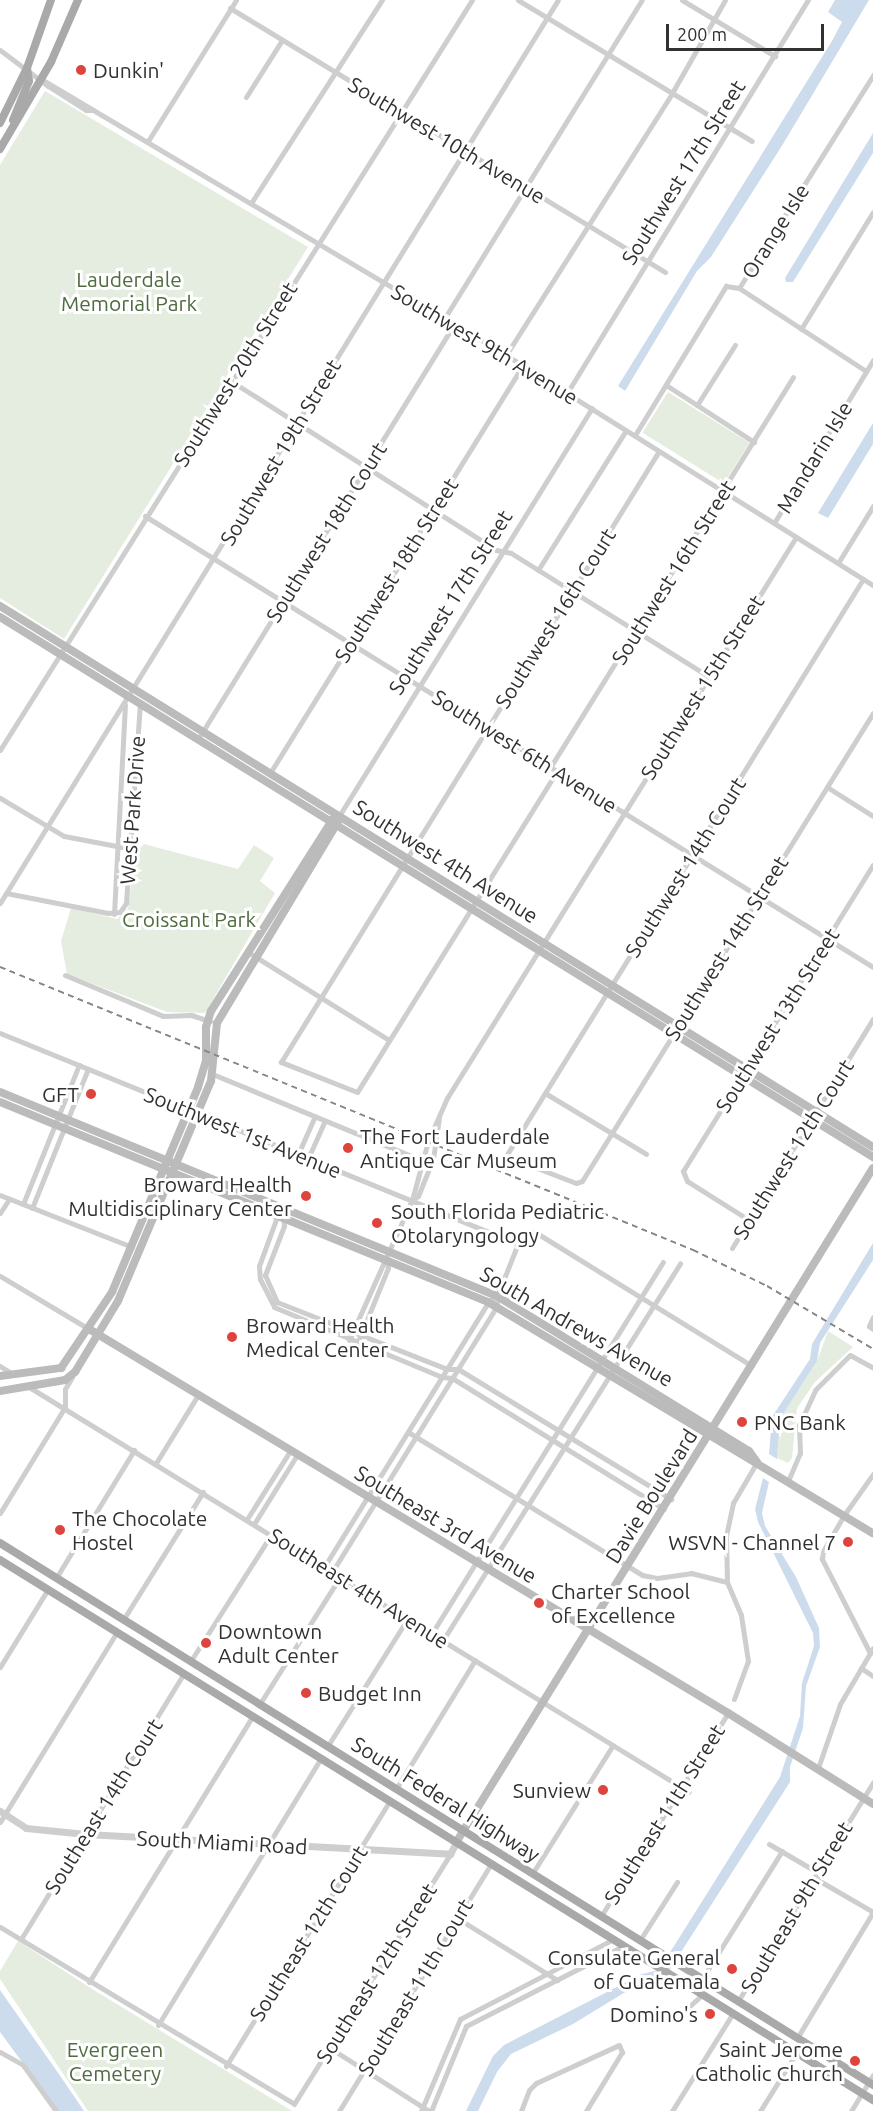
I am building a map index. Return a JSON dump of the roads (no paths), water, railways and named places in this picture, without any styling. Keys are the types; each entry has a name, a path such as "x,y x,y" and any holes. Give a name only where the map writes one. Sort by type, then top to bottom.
{"main road":[{"path":"0,123 27,68 51,0"},
{"path":"0,149 41,79 76,3"},
{"path":"12,127 13,114 29,81 27,68"},
{"name":"Southwest 4th Avenue","path":"0,606 127,699 140,703 270,773 678,1025 745,1073"},
{"name":"Southwest 4th Avenue","path":"0,616 134,689 329,821 673,1034 873,1147"},
{"path":"0,1376 61,1368 112,1292 203,1071 208,1020 329,821 339,816"},
{"name":"Southwest 17th Street","path":"75,1372 127,1285 178,1165 213,1073 217,1023 338,826 339,816"},
{"name":"South Andrews Avenue","path":"0,1092 497,1296 750,1451 757,1462"},
{"name":"South Andrews Avenue","path":"0,1102 497,1306 597,1370 709,1437 757,1462 873,1533"},
{"name":"Southwest 4th Avenue","path":"814,1115 873,1157"},
{"name":"Davie Boulevard","path":"457,1842 753,1366 873,1168"},
{"name":"Southeast 3rd Avenue","path":"88,1329 475,1563 590,1629 815,1766 873,1804"},
{"path":"0,1391 59,1383 75,1372"},
{"name":"South Federal Highway","path":"0,1543 122,1621 796,2038 872,2081"},
{"name":"South Federal Highway","path":"0,1560 581,1918"},
{"path":"100,1622 122,1621"},
{"path":"117,1632 132,1627"},
{"path":"308,1749 327,1747"},
{"path":"321,1757 343,1756"},
{"path":"581,1918 601,1916"},
{"path":"581,1918 873,2100"},
{"path":"615,1939 640,1941"},
{"path":"716,2002 738,2001"},
{"path":"733,2013 754,2011"}],"street":[{"path":"148,141 236,0"},
{"path":"251,203 382,0"},
{"name":"Southwest 20th Street","path":"0,750 145,516 472,0"},
{"path":"518,0 752,141"},
{"name":"Southwest 19th Street","path":"0,903 122,709 558,0"},
{"path":"444,319 642,0"},
{"path":"682,0 775,56"},
{"path":"506,355 672,93 725,0"},
{"name":"Southwest 17th Street","path":"567,393 808,0"},
{"name":"Southwest 10th Avenue","path":"230,8 665,272"},
{"path":"246,98 282,40"},
{"name":"Southwest 9th Avenue","path":"0,50 41,79 78,98 93,110 506,355 873,585"},
{"name":"Orange Isle","path":"635,435 726,286 739,288 873,75"},
{"path":"801,329 873,212"},
{"path":"739,288 866,372"},
{"name":"Southwest 18th Court","path":"201,735 454,325"},
{"path":"697,405 735,345"},
{"name":"Mandarin Isle","path":"774,523 873,360"},
{"name":"Southwest 18th Street","path":"270,773 522,366"},
{"name":"Southwest 16th Street","path":"551,766 724,491 793,376"},
{"path":"231,381 433,510 538,570 708,676"},
{"path":"666,385 754,442"},
{"name":"Southwest 17th Street","path":"339,816 592,408"},
{"path":"538,570 626,430"},
{"name":"Southwest 16th Court","path":"389,1040 357,1092 280,1062 659,451"},
{"path":"838,563 873,506"},
{"name":"Southwest 6th Avenue","path":"145,516 873,967"},
{"name":"Southwest 15th Street","path":"349,1340 380,1264 386,1260 391,1251 412,1200 423,1160 440,1114 624,812 796,537"},
{"name":"Southwest 14th Court","path":"579,1183 506,1156 863,579"},
{"name":"West Park Drive","path":"127,699 114,914 120,912 126,903 127,848 140,703"},
{"name":"Southwest 14th Street","path":"579,1183 612,1134 873,712"},
{"path":"248,952 321,995 389,1040 557,771"},
{"path":"827,787 873,816"},
{"path":"0,798 47,827 81,842 127,848"},
{"name":"Southwest 13th Street","path":"749,1220 682,1176 873,865"},
{"path":"6,893 114,914"},
{"path":"65,975 163,1016 191,1015 217,1023"},
{"name":"Southwest 12th Court","path":"732,1248 873,1019"},
{"name":"Southwest 1st Avenue","path":"0,1033 518,1244"},
{"path":"23,1204 79,1065"},
{"path":"32,1208 88,1069"},
{"path":"203,1071 213,1073 315,1116 324,1122 431,1164"},
{"path":"545,1093 646,1154"},
{"name":"Southwest 15th Street","path":"412,1200 418,1196 431,1164 440,1114"},
{"path":"315,1116 300,1150 303,1156 310,1154 324,1122"},
{"path":"44,1153 54,1156"},
{"path":"0,1195 141,1251"},
{"path":"0,1213 9,1198"},
{"path":"282,1207 259,1266 260,1279 275,1305 349,1340 442,1377 452,1378 664,1509"},
{"path":"275,1305 265,1272 285,1219 282,1207"},
{"path":"332,1572 497,1306 497,1296 518,1244 527,1232 535,1232 753,1366"},
{"name":"Southwest 15th Street","path":"357,1343 388,1268 386,1260"},
{"path":"432,1633 663,1262"},
{"path":"443,1640 651,1305 680,1263"},
{"name":"Southeast 3rd Avenue","path":"0,1276 88,1329"},
{"path":"368,1296 376,1299"},
{"path":"324,1567 488,1302 497,1296"},
{"path":"275,1305 447,1369 458,1369 670,1499"},
{"path":"873,1317 869,1326 873,1329"},
{"path":"394,1358 398,1350"},
{"path":"788,1481 800,1453 799,1425 815,1390 850,1354 873,1368"},
{"path":"0,1366 14,1375"},
{"path":"0,1513 65,1407 65,1389 75,1372"},
{"name":"Southeast 4th Avenue","path":"27,1386 65,1407 689,1792"},
{"path":"156,1463 198,1395"},
{"path":"408,1432 628,1567 657,1578 691,1573 727,1582"},
{"path":"56,1578 135,1450"},
{"path":"247,1519 293,1453"},
{"path":"254,1524 293,1453"},
{"path":"734,1699 746,1673 747,1647 741,1615 727,1582 727,1523 733,1503 757,1462"},
{"path":"815,1766 840,1704 871,1650 822,1559 823,1551 873,1473"},
{"path":"122,1621 203,1492"},
{"path":"190,1663 272,1534"},
{"path":"259,1705 340,1576"},
{"path":"0,1667 48,1589"},
{"path":"327,1747 408,1618"},
{"path":"0,1822 2,1813 117,1632"},
{"path":"396,1789 475,1660"},
{"path":"861,1668 873,1676"},
{"name":"Southeast 14th Court","path":"21,1939 184,1673"},
{"name":"Southeast 11th Street","path":"601,1916 728,1713"},
{"path":"89,1982 253,1715"},
{"path":"532,1874 613,1745"},
{"path":"158,2025 321,1757"},
{"name":"Southeast 9th Street","path":"738,2001 873,1782"},
{"name":"Southeast 12th Court","path":"226,2066 390,1800"},
{"name":"South Miami Road","path":"2,1813 26,1828 86,1834 267,1846 450,1854"},
{"name":"Southeast 12th Street","path":"226,2066 294,2104 457,1842"},
{"path":"769,1844 817,1872 819,1880 873,1912 796,2038"},
{"path":"702,1979 782,1851"},
{"name":"Southeast 11th Court","path":"339,2111 492,1862"},
{"path":"640,1941 677,1882"},
{"path":"457,1918 557,1980"},
{"path":"0,1927 226,2066"},
{"path":"422,2109 460,2019 615,1939"},
{"path":"330,2048 422,2109 430,2111 466,2026 625,1945"},
{"path":"583,1954 588,1965"},
{"path":"683,2012 703,1994"},
{"name":"Southeast 9th Street","path":"672,2111 733,2013"},
{"path":"521,2111 529,2090 536,2083 615,2044 622,2048 586,2111"},
{"path":"0,2052 23,2065 56,2111"},
{"path":"760,2111 797,2052"},
{"path":"851,2111 872,2081"},
{"path":"429,2090 438,2093"}],"water":[{"path":"835,0 869,0 783,144 711,257 697,271 625,391 618,386 832,41 842,22 828,12"},
{"path":"873,133 873,153 793,282 786,282 785,278"},
{"path":"873,423 873,444 828,518 818,513"},
{"path":"873,1243 873,1260 820,1343 817,1361 780,1419 777,1459 769,1454 772,1417 810,1359 812,1344"},
{"path":"763,1478 769,1482 762,1513 765,1526 796,1577 819,1628 820,1647 806,1686 803,1728 790,1767 790,1782 665,1977 632,1988 573,2024 511,2054 497,2072 478,2111 466,2111 493,2056 504,2045 642,1974 659,1970 780,1777 800,1716 802,1683 814,1646 813,1633 758,1522 755,1509"},
{"path":"0,1990 84,2111 58,2111 0,2032"}],"railway":[{"path":"0,967 693,1250 767,1286 873,1349"}],"place":[{"name":"Dunkin'","path":"81,70"},
{"name":"GFT","path":"91,1094"},
{"name":"The Fort Lauderdale Antique Car Museum","path":"348,1148"},
{"name":"Broward Health Multidisciplinary Center","path":"306,1196"},
{"name":"South Florida Pediatric Otolaryngology","path":"377,1223"},
{"name":"Broward Health Medical Center","path":"232,1337"},
{"name":"PNC Bank","path":"742,1422"},
{"name":"The Chocolate Hostel","path":"60,1530"},
{"name":"WSVN - Channel 7","path":"848,1542"},
{"name":"Charter School of Excellence","path":"539,1603"},
{"name":"Downtown Adult Center","path":"206,1643"},
{"name":"Budget Inn","path":"306,1693"},
{"name":"Sunview","path":"603,1790"},
{"name":"Consulate General of Guatemala","path":"732,1969"},
{"name":"Domino's","path":"710,2014"},
{"name":"Saint Jerome Catholic Church","path":"855,2061"}],"park label":[{"name":"Lauderdale Memorial Park","path":"129,291"},
{"name":"Croissant Park","path":"189,919"},
{"name":"Evergreen Cemetery","path":"115,2061"}]}
